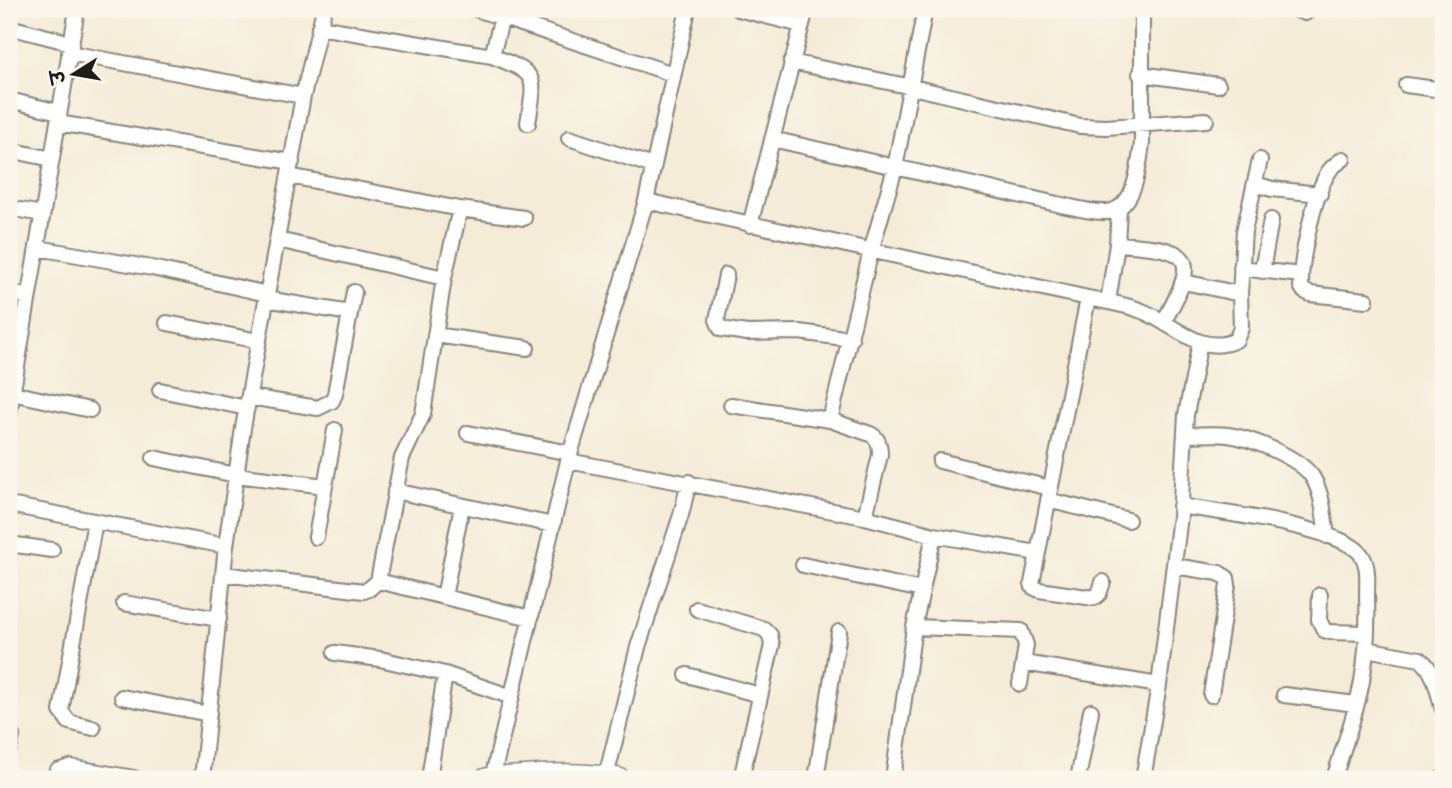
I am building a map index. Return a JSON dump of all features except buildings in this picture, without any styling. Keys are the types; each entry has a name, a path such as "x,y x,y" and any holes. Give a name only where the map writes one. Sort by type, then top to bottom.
{"street":[{"path":"9,414 77,9"},
{"path":"202,779 236,475 303,96 324,9"},
{"path":"476,9 503,12 674,74"},
{"path":"492,779 569,457 646,201 688,9"},
{"path":"738,9 801,25"},
{"path":"750,225 790,62 806,9"},
{"path":"830,420 871,251 895,168 912,87 922,9"},
{"path":"772,139 1057,204 1102,212 1119,208 1133,187 1140,162 1142,9"},
{"path":"1294,9 1306,13 1311,9"},
{"path":"492,56 503,12"},
{"path":"9,27 70,48 303,96"},
{"path":"319,27 492,56 521,67 530,75 534,89 528,123"},
{"path":"790,62 1080,126 1206,120"},
{"path":"1140,74 1217,85"},
{"path":"1406,85 1443,90"},
{"path":"9,100 59,118 460,209 524,218"},
{"path":"569,138 653,166"},
{"path":"9,150 52,159"},
{"path":"1343,159 1331,169 1320,194 1308,232 1301,286 1310,294 1366,300"},
{"path":"646,201 1140,310 1199,342 1214,346 1236,340 1241,328 1244,230 1260,160"},
{"path":"1255,184 1272,189 1320,194"},
{"path":"9,208 42,214"},
{"path":"1108,302 1117,244 1119,208"},
{"path":"223,574 363,591 369,590 378,581 402,457 423,414 444,278 460,209"},
{"path":"1262,271 1271,220"},
{"path":"278,240 444,278"},
{"path":"1117,244 1169,250 1185,262 1184,282 1164,321"},
{"path":"38,247 152,268 266,297 350,313"},
{"path":"1241,268 1301,275"},
{"path":"726,275 717,320 722,329 747,333 799,332 851,339"},
{"path":"1184,282 1240,295"},
{"path":"9,292 29,297"},
{"path":"160,390 248,403 318,408 332,401 354,292"},
{"path":"1088,298 1032,583 1033,587 1039,590 1094,598 1099,594 1103,582"},
{"path":"167,323 259,341"},
{"path":"435,335 527,348"},
{"path":"1143,779 1159,685 1180,506 1186,415 1199,342"},
{"path":"12,393 90,410"},
{"path":"732,405 830,420 876,436 880,455 865,517"},
{"path":"316,537 335,430"},
{"path":"468,433 569,457 865,517 934,535 1037,553"},
{"path":"1185,435 1232,436 1283,455 1303,466 1319,491 1326,536"},
{"path":"154,458 236,475 325,486"},
{"path":"940,461 1128,520"},
{"path":"486,779 613,778 638,647 690,482"},
{"path":"395,491 553,525"},
{"path":"9,505 226,546"},
{"path":"444,597 463,506"},
{"path":"1180,506 1240,515 1326,536 1345,542 1359,551 1365,561 1366,649 1356,704 1334,779"},
{"path":"93,728 69,722 61,711 95,521"},
{"path":"893,779 914,627 934,535"},
{"path":"9,544 52,551"},
{"path":"803,565 922,590"},
{"path":"1174,566 1219,573 1227,578 1211,695"},
{"path":"378,581 531,618"},
{"path":"1320,594 1320,620 1324,630 1367,633"},
{"path":"124,603 219,619"},
{"path":"696,609 764,629 770,635 772,645 741,779"},
{"path":"914,627 1021,631 1026,645 1020,684"},
{"path":"816,779 839,632"},
{"path":"1366,649 1425,662 1436,683 1443,710"},
{"path":"335,653 380,659 445,674 512,697"},
{"path":"1024,663 1159,685"},
{"path":"429,779 445,674"},
{"path":"687,675 761,695"},
{"path":"1284,695 1356,704"},
{"path":"122,697 209,713"},
{"path":"1078,779 1091,710"},
{"path":"53,779 57,771 70,767 134,778"}]}
